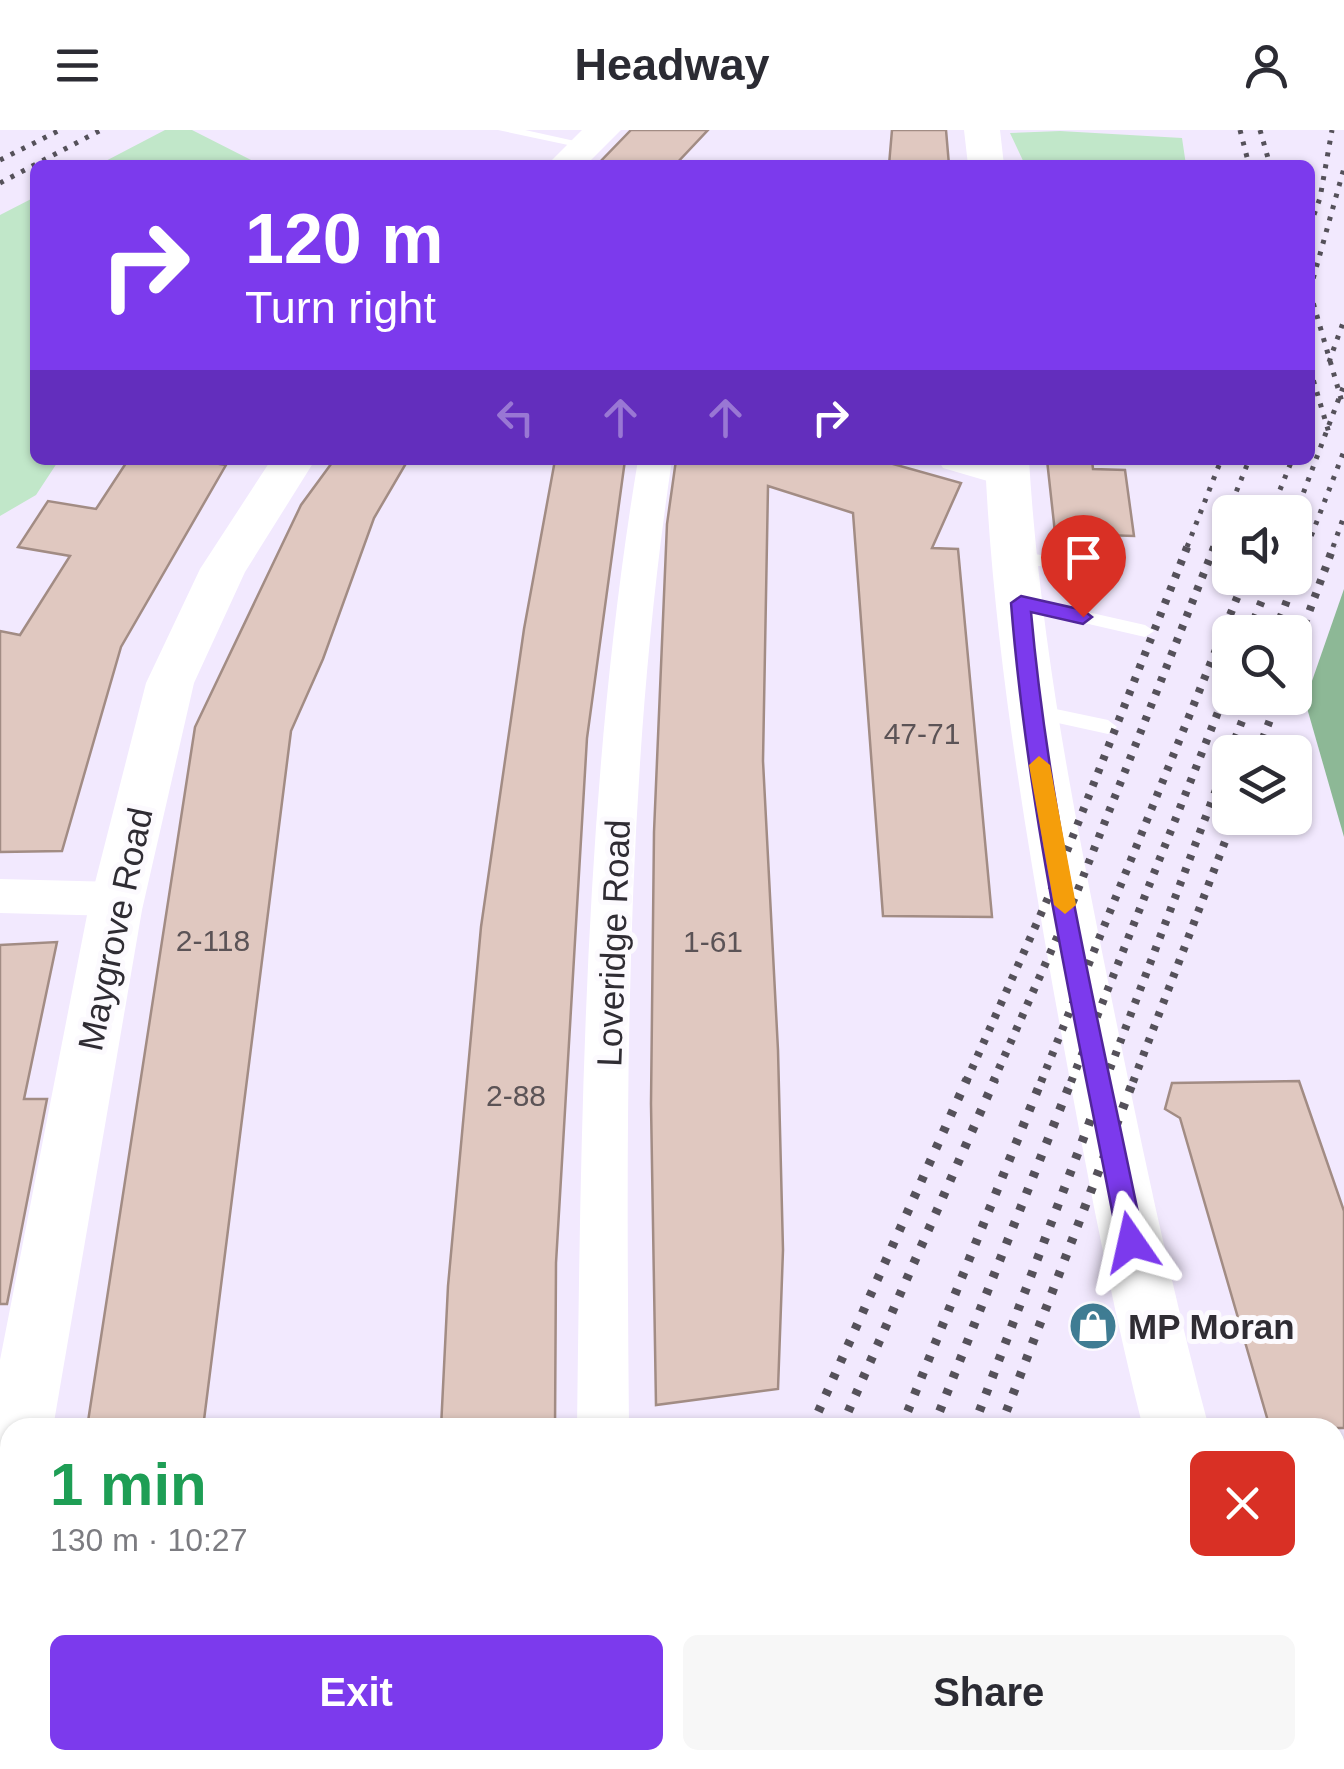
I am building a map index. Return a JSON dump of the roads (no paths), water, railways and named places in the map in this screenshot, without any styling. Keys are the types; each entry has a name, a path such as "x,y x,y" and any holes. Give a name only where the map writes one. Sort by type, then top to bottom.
{"street":[{"path":"982,130 985,160"},
{"name":"Maygrove Road","path":"22,1418 118,899 170,683 223,570 290,465"},
{"name":"Loveridge Road","path":"603,1418 604,1174 617,819 636,571 654,465"},
{"path":"1008,468 1030,710 1144,1311 1173,1418"},
{"path":"0,896 118,899"}],"lane":[{"path":"504,130 585,147"},
{"path":"1018,580 1110,569"},
{"path":"1018,580 1144,631"},
{"path":"1030,710 1108,727"}],"railway":[{"path":"0,160 60,130"},
{"path":"44,160 101,130"},
{"path":"1240,130 1248,160"},
{"path":"1260,130 1269,160"},
{"path":"1315,212 1332,130"},
{"path":"0,183 30,167"},
{"path":"1315,272 1344,168"},
{"path":"1315,309 1330,360"},
{"path":"1330,360 1344,320"},
{"path":"1330,360 1340,395"},
{"path":"1340,395 1344,385"},
{"path":"1315,386 1328,428"},
{"path":"1328,428 1340,395"},
{"path":"1340,395 1342,402"},
{"path":"1315,462 1328,428"},
{"path":"1328,428 1329,433"},
{"path":"1312,534 1344,451"},
{"path":"1187,547 1219,465"},
{"path":"1235,495 1247,465"},
{"path":"1278,495 1290,465"},
{"path":"1303,495 1314,465"},
{"path":"1333,547 1344,516"},
{"path":"966,1082 1052,889 1188,545"},
{"path":"1308,615 1334,545"},
{"path":"993,1082 1075,897 1212,553"},
{"path":"1041,1082 1238,595"},
{"path":"1256,615 1264,595"},
{"path":"1281,615 1289,595"},
{"path":"1071,1082 1217,715"},
{"path":"1237,735 1244,715"},
{"path":"1264,735 1272,715"},
{"path":"1105,1082 1212,800"},
{"path":"1133,1082 1227,835"},
{"path":"815,1418 967,1079"},
{"path":"845,1418 995,1079"},
{"path":"905,1418 1042,1079"},
{"path":"937,1418 1072,1079"},
{"path":"977,1418 1106,1079"},
{"path":"1004,1418 1134,1079"}],"place":[{"name":"MP Moran","path":"1093,1326"}]}
